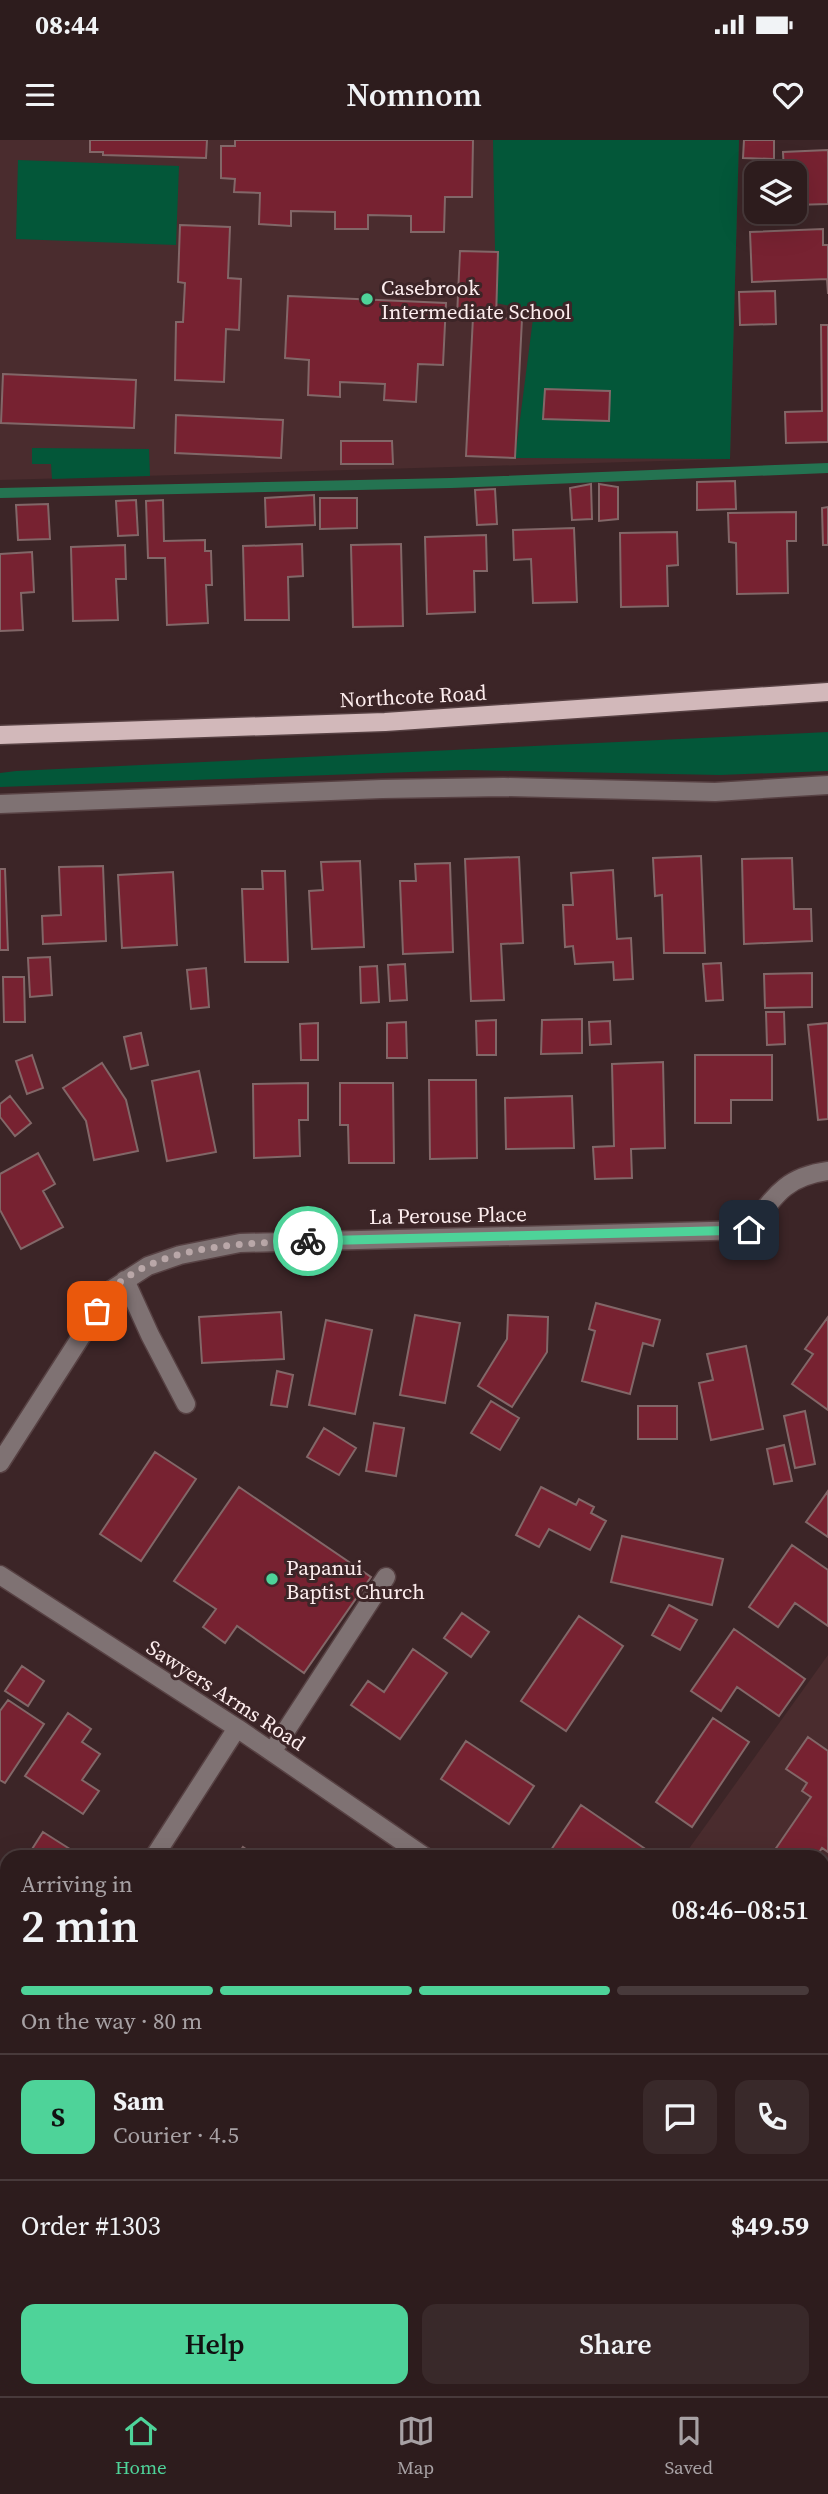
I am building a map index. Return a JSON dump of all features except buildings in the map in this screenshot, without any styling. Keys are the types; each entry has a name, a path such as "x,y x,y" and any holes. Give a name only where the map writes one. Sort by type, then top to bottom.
{"main road":[{"name":"Northcote Road","path":"0,735 385,722 828,692"}],"street":[{"path":"0,804 395,789 504,787 715,792 828,785"},
{"name":"La Perouse Place","path":"0,1463 111,1290 148,1266 180,1255 240,1243 749,1230 779,1190 794,1181 828,1171"},
{"path":"125,1280 186,1404"},
{"name":"Sawyers Arms Road","path":"0,1575 237,1728 415,1850"},
{"path":"272,1752 386,1577"},
{"path":"159,1850 237,1728"}],"shaded area":[{"name":"Casebrook Intermediate School","path":"0,140 739,140 730,459 0,480"},
{"path":"828,1655 828,1850 688,1850"}],"green space":[{"path":"493,140 739,140 730,459 515,458 534,311 511,311 510,306 496,303"},
{"path":"18,160 179,166 176,245 16,239"},
{"path":"32,448 149,449 150,476 52,479 51,464 32,464"},
{"path":"828,732 828,771 720,775 465,770 0,787 0,773 16,771"}],"waterway":[{"path":"0,493 451,483 828,468"}],"way so far":[{"path":"97,1311 111,1290 125,1280 148,1266 180,1255 240,1243 308,1241"}],"place":[{"name":"Casebrook Intermediate School","path":"367,299"},
{"name":"Papanui Baptist Church","path":"272,1579"}],"route":[{"path":"308,1241 749,1230"}]}
